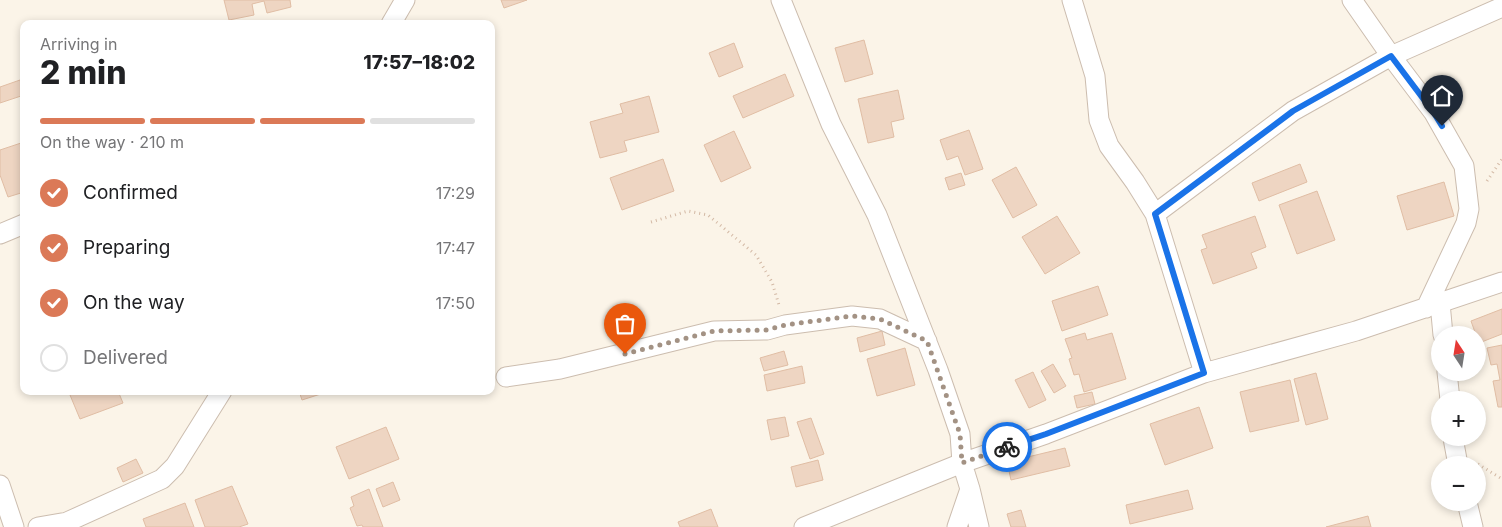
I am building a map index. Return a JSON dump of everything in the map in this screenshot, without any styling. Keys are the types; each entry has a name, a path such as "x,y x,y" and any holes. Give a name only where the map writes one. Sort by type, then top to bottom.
{"street":[{"path":"393,20 405,0"},
{"path":"781,0 831,124 877,215 927,341 960,434 962,463 979,527"},
{"path":"1072,0 1095,76 1099,120 1109,146 1155,214 1204,373"},
{"path":"1352,0 1434,113 1464,166 1469,209 1466,223 1433,306 1440,326"},
{"path":"1155,214 1293,111 1391,56 1502,7"},
{"path":"0,234 20,226"},
{"path":"804,527 962,463 1046,434 1204,373 1356,331 1502,282"},
{"path":"506,377 560,369 714,331 766,330 785,325 852,316 880,319 927,341"},
{"path":"38,527 67,522 162,479 175,466 219,395"},
{"path":"0,485 14,527"},
{"path":"957,527 970,489"},
{"path":"1469,511 1473,527"}],"path":[{"path":"651,222 688,211 708,215 756,255 772,282 785,325"}],"building":[{"path":"224,0 290,0 291,7 267,13 264,1 252,4 254,15 229,20"},
{"path":"501,0 527,0 504,8"},
{"path":"864,40 873,74 845,82 835,48"},
{"path":"734,43 743,67 719,77 709,53"},
{"path":"785,74 794,96 743,118 733,96"},
{"path":"20,80 20,96 0,103 0,87"},
{"path":"898,90 904,119 891,122 894,137 868,143 858,99"},
{"path":"649,96 659,132 624,141 627,151 600,158 590,122 623,113 620,104"},
{"path":"969,130 983,169 965,175 958,156 947,160 940,140"},
{"path":"734,131 751,168 721,182 704,145"},
{"path":"20,143 20,193 8,197 0,175 0,150"},
{"path":"663,159 674,191 622,210 610,178"},
{"path":"1300,164 1307,182 1259,201 1252,183"},
{"path":"1016,167 1037,205 1013,218 992,180"},
{"path":"961,173 965,185 949,190 945,178"},
{"path":"1444,182 1454,216 1407,230 1397,196"},
{"path":"1317,191 1335,240 1297,254 1279,205"},
{"path":"1057,216 1080,253 1045,274 1022,237"},
{"path":"1255,216 1266,247 1251,253 1257,268 1213,284 1201,250 1207,248 1202,235"},
{"path":"1098,286 1108,315 1062,331 1052,301"},
{"path":"1502,309 1502,334 1486,340 1486,326 1473,326 1471,321"},
{"path":"882,331 885,345 860,352 857,338"},
{"path":"1085,333 1087,340 1112,333 1126,379 1084,392 1079,374 1074,375 1069,359 1072,358 1065,339"},
{"path":"1502,345 1502,407 1498,407 1493,381 1500,380 1497,364 1491,365 1487,348"},
{"path":"905,348 915,385 877,396 867,359"},
{"path":"784,351 788,365 764,371 760,358"},
{"path":"1053,364 1066,386 1054,393 1041,371"},
{"path":"802,366 805,383 767,391 764,375"},
{"path":"1033,372 1046,400 1029,408 1015,380"},
{"path":"1316,373 1328,419 1306,425 1294,379"},
{"path":"1290,380 1299,421 1250,432 1240,392"},
{"path":"1092,392 1095,404 1077,408 1074,396"},
{"path":"70,395 120,395 123,403 80,419"},
{"path":"300,395 318,395 302,400"},
{"path":"1199,407 1213,448 1165,465 1150,424"},
{"path":"785,417 789,436 771,440 767,420"},
{"path":"811,418 824,454 810,459 797,422"},
{"path":"386,427 399,459 349,479 336,447"},
{"path":"1065,448 1070,466 1011,480 1007,462"},
{"path":"136,459 143,473 123,482 117,468"},
{"path":"818,460 823,480 796,487 791,467"},
{"path":"393,482 400,500 383,507 376,489"},
{"path":"232,486 248,524 239,527 205,527 195,500"},
{"path":"369,489 383,527 357,526 350,508 354,506 351,497"},
{"path":"1188,490 1193,509 1130,524 1126,505"},
{"path":"185,503 194,527 146,527 143,519"},
{"path":"711,509 718,527 680,527 678,522"},
{"path":"1021,510 1026,527 1011,527 1007,514"},
{"path":"1368,516 1371,527 1326,527"}],"way so far":[{"path":"625,354 714,331 742,332 766,330 785,325 852,316 880,319 927,341 960,434 962,463 1007,447"}],"route":[{"path":"1007,447 1046,434 1204,373 1155,214 1293,111 1391,56 1442,126"}]}
